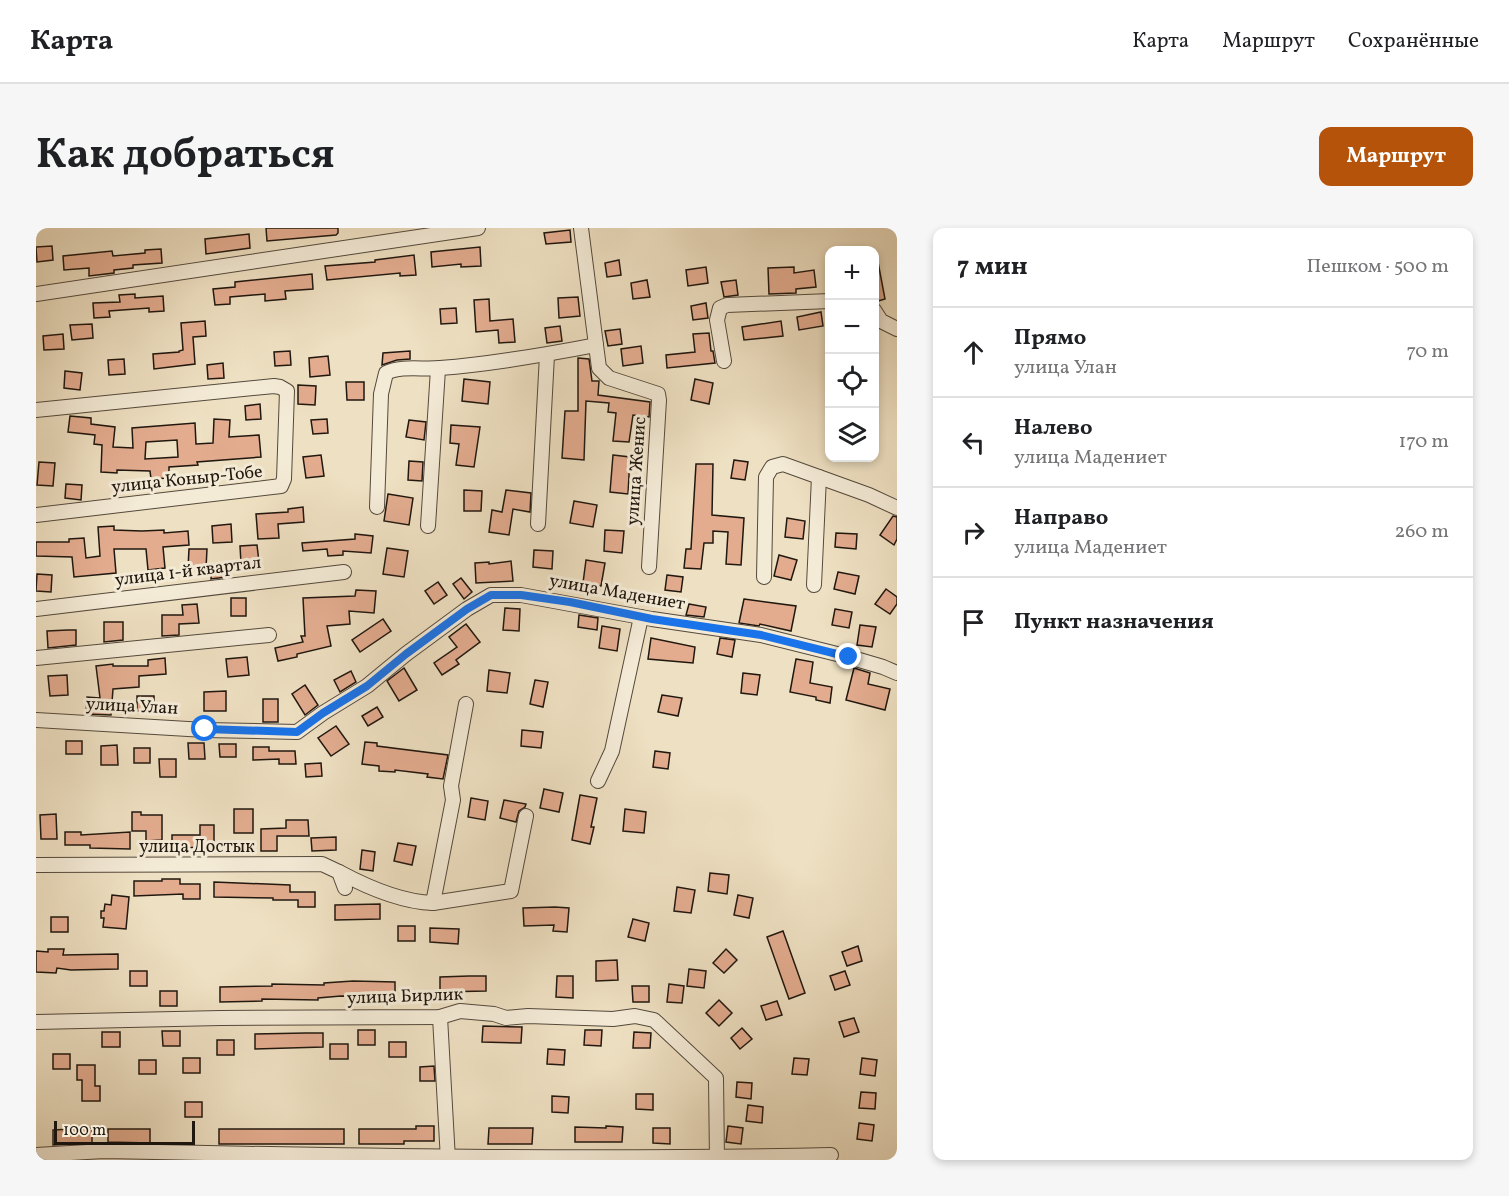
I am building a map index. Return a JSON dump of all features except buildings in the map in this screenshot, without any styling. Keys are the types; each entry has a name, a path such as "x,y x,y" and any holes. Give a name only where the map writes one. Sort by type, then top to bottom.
{"street":[{"path":"36,294 478,228"},
{"path":"377,507 381,394 386,373 394,369 438,369 547,355 596,345 581,228"},
{"path":"724,361 717,320 720,308 727,305 825,301"},
{"path":"879,318 897,329"},
{"name":"улица Женис","path":"596,345 599,368 609,378 658,394 649,567"},
{"path":"538,524 547,355"},
{"path":"428,526 438,369"},
{"name":"улица Коныр-Тобе","path":"36,410 274,386 286,391 284,479 281,486 36,515"},
{"path":"764,577 766,477 772,467 783,464 869,495 897,508"},
{"path":"814,585 819,477"},
{"name":"улица 1-й квартал","path":"36,609 344,572"},
{"name":"улица Мадениет","path":"297,732 367,686 467,609 491,595 521,595 641,617 761,635 849,657 897,673"},
{"path":"598,781 612,751 641,617"},
{"path":"36,658 269,635"},
{"path":"433,903 453,800 451,786 466,705"},
{"name":"улица Улан","path":"36,720 297,732"},
{"name":"улица Достык","path":"36,865 322,864 360,883 418,903 433,903 511,891 526,816"},
{"path":"339,872 345,888"},
{"name":"улица Бирлик","path":"36,1022 440,1017 460,1011 494,1014 506,1018 613,1019 635,1016 654,1020 716,1078 717,1159"},
{"path":"440,1017 447,1158"},
{"path":"36,1155 105,1151 447,1158 717,1159 831,1155"}],"route":[{"path":"205,729 297,732 367,686 467,609 491,595 521,595 570,602 652,619 761,635 849,657"}]}
